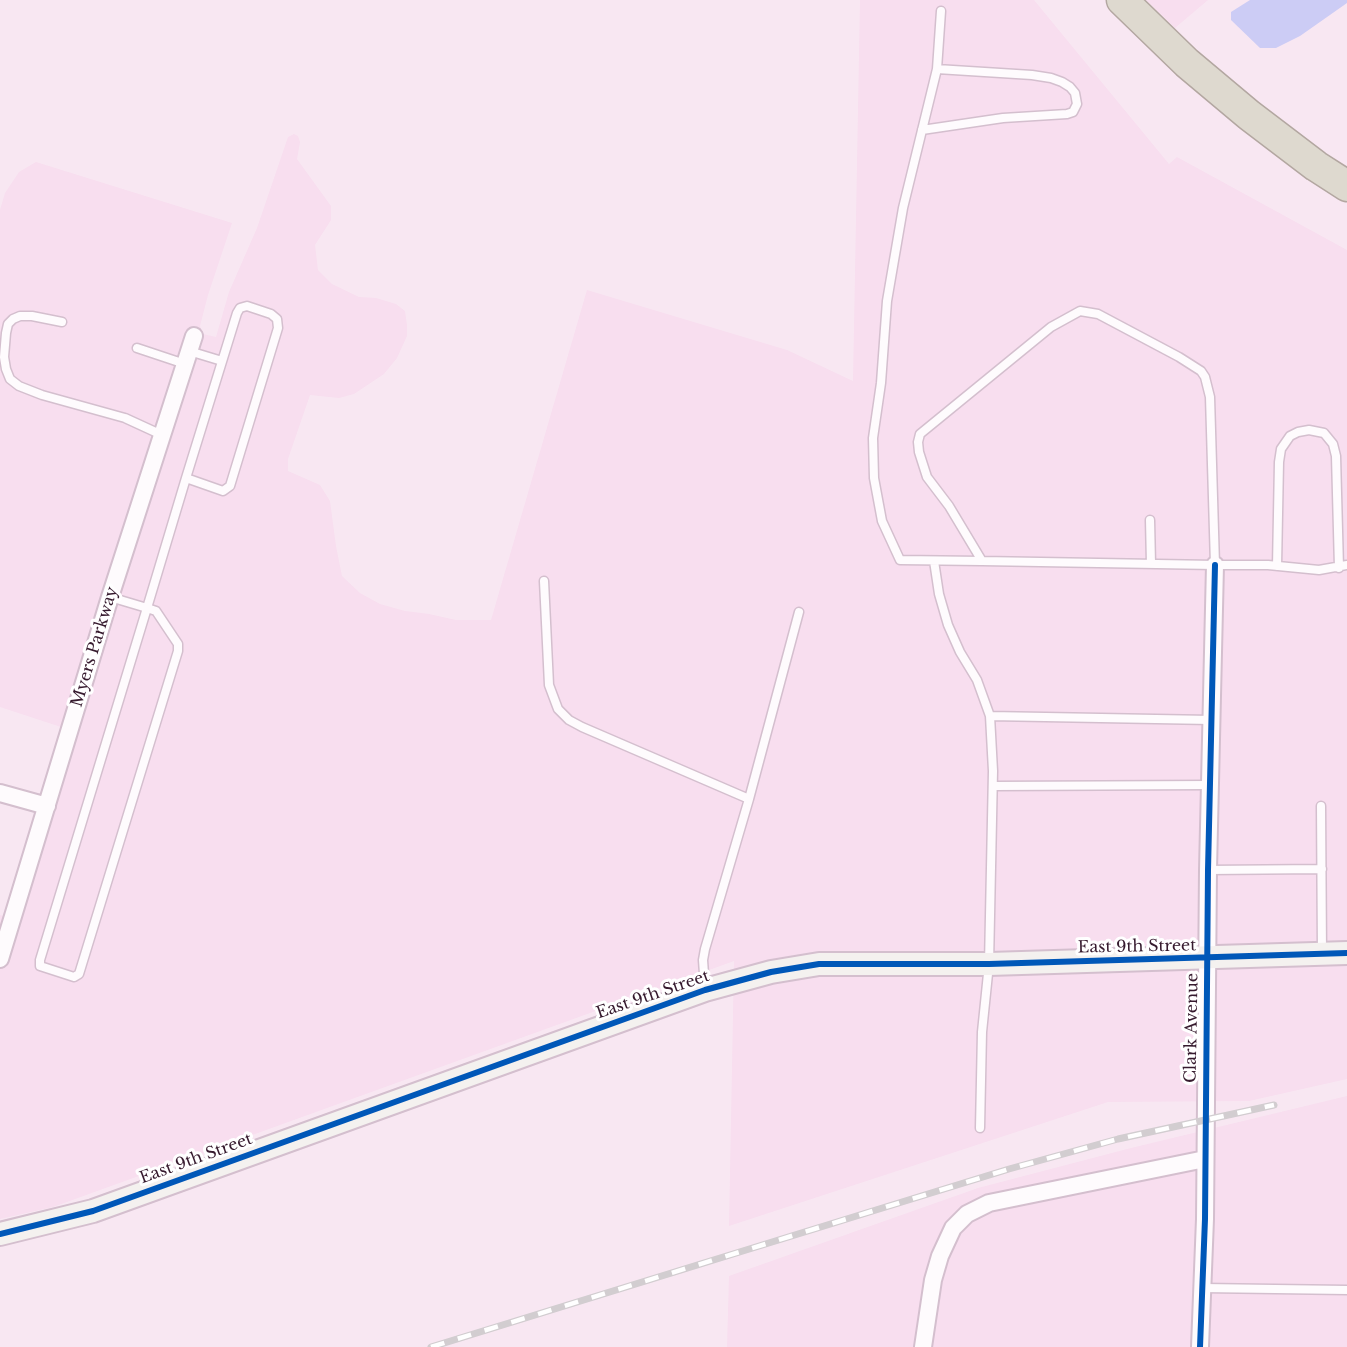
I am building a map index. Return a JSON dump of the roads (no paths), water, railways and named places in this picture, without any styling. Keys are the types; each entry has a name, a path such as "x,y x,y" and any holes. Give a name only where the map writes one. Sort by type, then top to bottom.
{"highway":[{"path":"1122,0 1187,63 1249,115 1316,166 1347,186"}],"street":[{"name":"Myers Parkway","path":"0,959 110,597 189,350"},
{"name":"Clark Avenue","path":"1200,1347 1203,1288 1208,870 1215,565"},
{"path":"0,793 47,806"},
{"name":"East 9th Street","path":"0,1234 93,1210 705,990 771,972 819,964 989,964 1347,953"},
{"path":"923,1347 933,1280 940,1256 953,1228 967,1214 989,1203 1205,1159"}],"lane":[{"path":"941,11 937,69 903,208 887,301 881,383 872,456 882,521 900,560 1277,566 1319,570 1343,566 1336,456 1333,444 1324,433 1309,430 1298,432 1290,436 1281,449 1278,462 1277,566"},
{"path":"922,130 1003,118 1066,114 1073,112 1077,104 1075,93 1070,87 1051,78 937,69"},
{"path":"110,597 147,608 156,611 177,644 178,651 79,974 74,977 40,966 40,960 147,608 186,478 237,313 240,308 247,306 271,314 277,319 278,328 230,486 223,491 186,478"},
{"path":"982,561 949,506 927,477 919,452 920,434 1051,327 1080,311 1107,318 1179,357 1201,371 1205,377 1210,397 1215,565"},
{"path":"62,322 20,316 8,324 4,357 10,379 19,386 42,395 125,418 162,435"},
{"path":"136,348 189,350 222,361"},
{"path":"1150,520 1150,564"},
{"path":"934,561 934,571 948,625 960,652 977,680 990,716 993,741 989,964 982,1032 980,1128"},
{"path":"544,582 549,685 558,709 569,720 582,727 749,799"},
{"path":"705,990 703,960 705,949 749,799 799,612"},
{"path":"990,716 1211,720"},
{"path":"993,786 1210,785"},
{"path":"1321,806 1322,953"},
{"path":"1208,870 1322,869"},
{"path":"1203,1288 1347,1290"}],"water":[{"path":"1250,0 1347,0 1347,3 1300,36 1276,48 1260,48 1231,20 1231,12"}],"railway":[{"path":"431,1347 1009,1169 1118,1139 1274,1105"}]}
